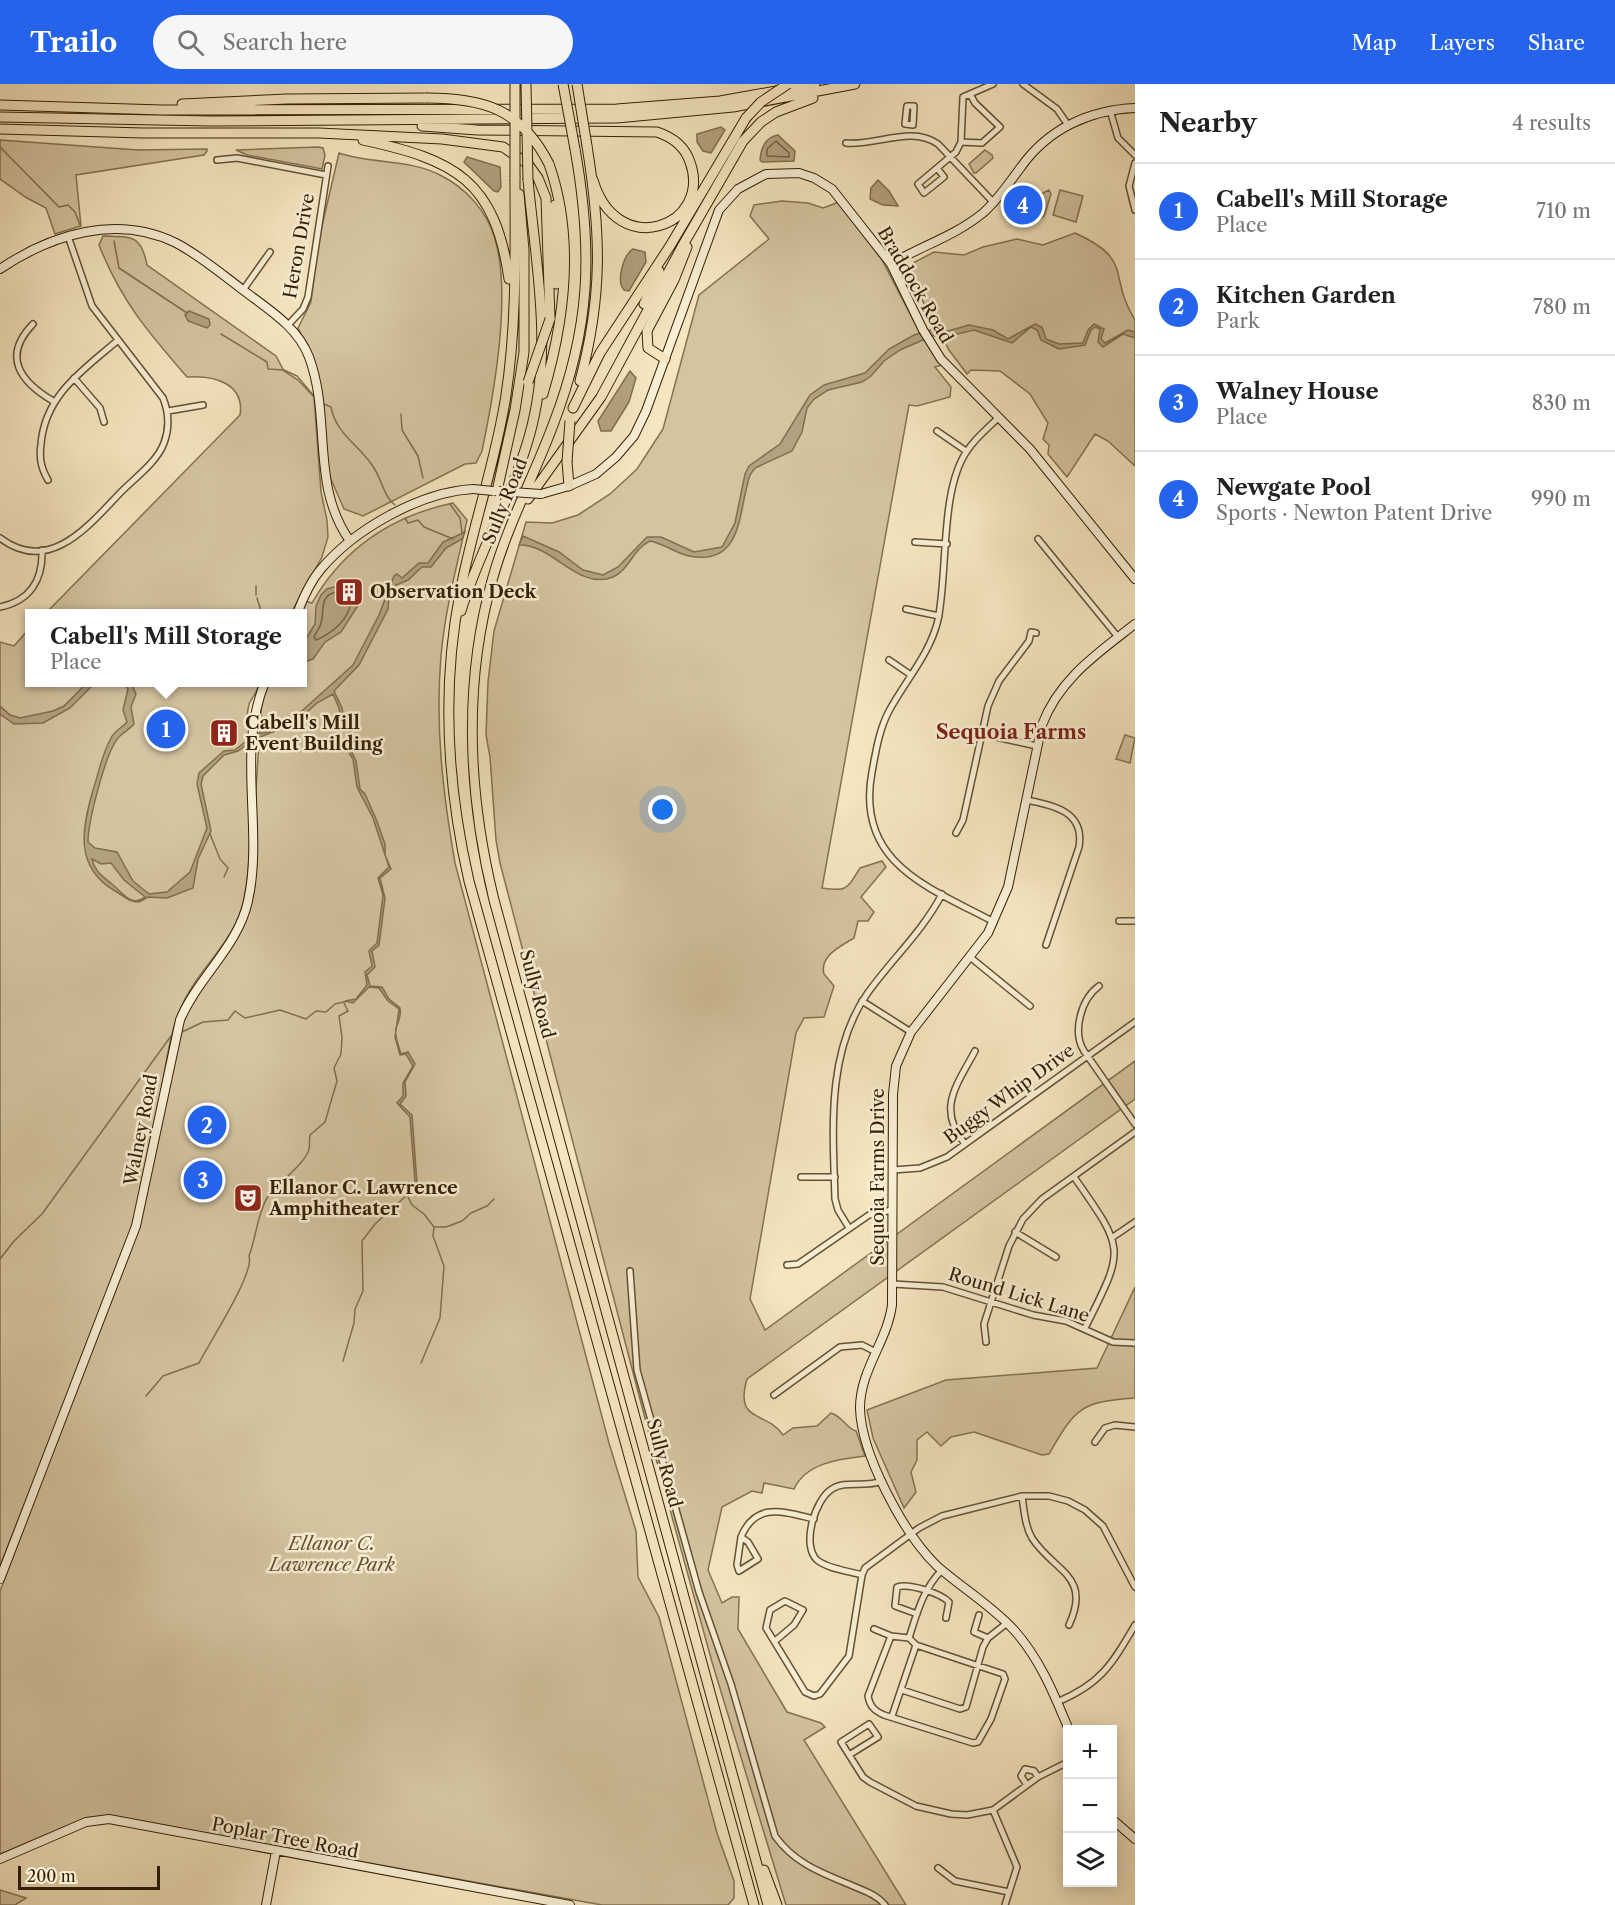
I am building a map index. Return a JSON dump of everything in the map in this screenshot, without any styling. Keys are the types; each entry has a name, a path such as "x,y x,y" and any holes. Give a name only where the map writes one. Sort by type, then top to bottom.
{"highway":[{"name":"Sully Road","path":"515,84 512,332 506,397 459,594 450,663 447,710 450,773 469,881 754,1905"},
{"path":"526,84 528,180 542,291 543,340 539,389 528,439"},
{"name":"Sully Road","path":"563,84 575,149 587,239 584,311 561,405 507,534 483,618 474,685 474,778 484,855 498,915 768,1905"},
{"path":"569,486 567,462 570,421 592,332 598,293 599,242 593,180 577,84"},
{"path":"573,408 600,353 670,246 746,118 761,102 788,84"},
{"path":"0,105 384,110 652,107 736,99 815,84"},
{"path":"0,117 375,120 635,117 739,106 856,84"},
{"path":"507,534 534,488 592,410 743,141 761,122 791,105 856,84"},
{"path":"93,108 287,99 469,99 496,109 530,135 549,164 562,216 564,287 553,358 528,439 471,581 459,620 450,663"},
{"path":"45,118 96,114 333,114 384,110"},
{"path":"375,120 477,130 657,132 671,138 684,151 691,164 693,179 690,197 677,216 659,226 642,228 627,225 613,217 602,204 593,180"},
{"path":"0,129 142,133 310,133 476,142 503,147 516,154 535,172 546,198 553,295"},
{"path":"310,133 358,139 426,156 451,168 469,182 486,204 501,234 510,281 512,332"},
{"path":"496,491 528,382 550,319 553,295 555,204 549,164"},
{"path":"515,177 524,231 525,332"},
{"path":"508,446 520,381 532,218"},
{"path":"665,359 648,348 647,332 674,280 695,226"},
{"path":"611,378 670,246"},
{"path":"735,1780 777,1905"},
{"path":"730,1817 748,1905"}],"main road":[{"path":"891,264 964,227 994,203 1035,150 1068,125 1110,110 1135,108"},
{"name":"Braddock Road","path":"496,491 541,494 569,486 596,474 628,444 643,420 715,218 732,193 758,177 792,172 824,182 846,204 891,264 929,342 955,375 1030,449 1135,579"},
{"path":"0,269 26,252 68,236 109,228 152,234 185,248 243,290 288,325 303,346 311,364 317,388 327,492 336,520 350,541"},
{"path":"300,609 319,571 350,541 427,497 473,489 496,491"},
{"name":"Sequoia Farms Drive","path":"1067,1725 1038,1663 1007,1623 942,1570 910,1534 882,1480 866,1440 861,1417 862,1387 890,1319 893,1284 894,1079 900,1054 911,1032 970,957 994,922 1008,887 1037,746 1046,715 1061,689 1076,671 1135,624"},
{"name":"Walney Road","path":"0,1580 136,1226 180,1020 195,991 234,937 246,910 252,862 252,731 255,708 263,687"},
{"name":"Poplar Tree Road","path":"0,1859 75,1826 109,1819 570,1905"},
{"path":"1117,1823 1135,1839"},
{"path":"266,1905 276,1851"}],"street":[{"path":"937,168 944,177 924,193 918,184 937,168 951,157 962,142 961,102 963,97 993,84"},
{"path":"1023,84 1057,110 1068,125"},
{"path":"962,142 982,143 1000,127 975,103 970,94"},
{"path":"1110,110 1118,138 1135,155"},
{"path":"913,135 914,125"},
{"path":"846,143 876,143 913,135 932,140 994,203"},
{"path":"217,160 237,158 326,175"},
{"path":"1135,163 1129,186 1135,210"},
{"name":"Heron Drive","path":"288,325 303,309 308,297 328,166"},
{"path":"0,538 19,548 42,550 59,546 77,536 158,454 167,434 168,411 157,387 97,315 87,297 68,236"},
{"path":"243,290 270,252"},
{"path":"33,324 22,337 17,354 19,369 28,385 53,401"},
{"path":"48,480 41,467 40,447 44,426 53,401 74,378 117,341"},
{"path":"74,378 100,408 104,422"},
{"path":"168,411 203,405"},
{"path":"994,922 905,873 889,856 877,837 870,808 870,782 881,729 930,643 939,616 953,483 966,451 998,418"},
{"path":"937,431 966,451"},
{"path":"1038,539 1118,637"},
{"path":"915,542 947,544"},
{"path":"0,607 19,600 34,588 42,570 42,550"},
{"path":"906,609 939,616"},
{"path":"956,833 963,820 993,694 1034,633"},
{"path":"890,660 911,675"},
{"path":"982,734 1037,746"},
{"path":"1026,800 1065,811 1073,819 1080,835 1079,848 1046,945"},
{"path":"849,1228 836,1206 835,1177 838,1065 846,1036 862,1001 932,912 942,894"},
{"path":"1119,921 1135,921"},
{"path":"970,957 1030,1006"},
{"path":"1099,986 1088,997 1078,1027 1078,1038 1087,1056 1135,1124"},
{"path":"862,1001 911,1032"},
{"name":"Buggy Whip Drive","path":"893,1170 930,1165 965,1144 1135,1022"},
{"path":"965,1144 953,1125 950,1105 954,1091 975,1051"},
{"path":"986,1342 984,1327 1015,1232 1033,1207 1135,1132"},
{"path":"801,1177 835,1177"},
{"path":"1074,1177 1113,1237 1115,1252 1112,1272 1085,1328"},
{"path":"787,1264 798,1264 869,1215 892,1210"},
{"path":"1113,1237 1135,1222"},
{"path":"1015,1232 1056,1257"},
{"path":"630,1271 637,1370 699,1592 731,1684 775,1836 784,1849 801,1863 874,1895 885,1905"},
{"name":"Round Lick Lane","path":"893,1284 936,1286 1085,1328 1113,1342 1135,1343"},
{"path":"774,1395 840,1347 862,1345 876,1352"},
{"path":"1095,1442 1105,1428 1115,1425 1135,1427"},
{"path":"862,1575 823,1564 816,1559 811,1552 810,1542 814,1519 823,1496 833,1488 847,1484 868,1486 882,1480"},
{"path":"1022,1496 1032,1537 1067,1572 1075,1588 1077,1604 1069,1624"},
{"path":"775,1641 794,1625 803,1610 785,1600 767,1615 766,1628 805,1692 814,1696 819,1694 849,1656 862,1575 876,1558 910,1534 942,1516 1022,1496 1058,1498 1092,1515 1112,1539 1135,1587"},
{"path":"741,1537 748,1542 758,1559 739,1571 737,1565 741,1537 745,1527 772,1511 814,1519"},
{"path":"909,1638 925,1590 942,1570"},
{"path":"917,1614 895,1606 894,1593 901,1586 925,1590 949,1602 946,1618"},
{"path":"979,1615 974,1632 988,1638"},
{"path":"902,1690 960,1709 966,1707 988,1638 1007,1623"},
{"path":"1057,1702 1079,1693 1101,1677 1113,1663 1135,1625"},
{"path":"874,1629 891,1636 909,1638 916,1645 997,1670 1003,1674 1005,1679 991,1719 978,1742 974,1743 877,1712 870,1704 868,1696 891,1636"},
{"path":"892,1716 916,1645"},
{"path":"849,1755 878,1737 869,1724 841,1742 849,1755 863,1777 916,1806 959,1814 993,1810 1038,1777 1063,1764"},
{"path":"1027,1785 1021,1776 1025,1769 1034,1771 1038,1777"},
{"path":"993,1810 1017,1862 1005,1905"},
{"path":"938,1868 955,1881 1009,1892"}],"green space":[{"path":"0,140 138,150 207,149 207,151 204,155 76,175 81,226 55,234 46,208 0,179"},
{"path":"323,148 325,155 322,169 247,155 236,150"},
{"path":"985,150 993,158 974,173 969,164"},
{"path":"339,153 416,166 440,175 467,194 487,219 495,239 502,288 502,316 496,374 482,451 476,463 465,464 363,516 344,509 330,477 327,476 321,394 314,362 298,328 311,302 318,243"},
{"path":"1049,190 1051,194 1044,216 1032,223 1012,217 1019,193 1033,194 1035,197"},
{"path":"1060,190 1083,196 1076,222 1053,215"},
{"path":"782,201 808,203 823,208 839,202 882,260 920,333 942,365 935,367 951,387 950,397 917,406 909,405 822,888 842,889 849,885 860,868 882,861 886,867 861,897 874,912 868,921 858,921 854,938 832,952 825,962 824,974 834,986 824,1017 804,1018 796,1033 750,1299 765,1330 1135,1061 1135,1099 747,1379 744,1393 748,1410 776,1427 783,1435 793,1428 817,1426 831,1413 856,1431 865,1456 834,1461 815,1468 799,1480 794,1489 764,1483 762,1493 752,1491 722,1507 708,1570 722,1603 732,1597 739,1597 738,1629 787,1712 821,1723 825,1727 804,1740 906,1905 786,1905 712,1662 647,1426 500,863 486,735 488,682 494,631 526,522 552,523 578,515 610,494 637,469 663,429 699,295 769,239 750,216 754,205"},
{"path":"1075,233 1094,243 1113,261 1122,291 1135,320 1135,466 1108,441 1095,434 1067,477 1048,454 1049,445 1043,439 1048,423 1030,394 1000,371 971,370 967,374 949,350 906,270 909,265 934,252 964,255 983,247 1017,239 1043,245"},
{"path":"103,236 134,239 142,248 147,265 276,356 284,371 298,380 314,397 321,492 328,537 322,557 293,609 50,609 240,415 240,404 232,388 217,380 187,377 148,330 126,300 99,245"},
{"name":"Ellanor C. Lawrence Park","path":"453,503 467,520 445,622 439,682 444,786 455,863 609,1443 636,1531 638,1577 659,1617 717,1833 734,1881 734,1898 728,1905 602,1905 130,1820 93,1819 0,1856 0,1591 137,1230 178,1036 189,1005 235,942 248,910 262,697 266,687 307,687 307,609 301,609 305,601 312,603 339,566 371,538 390,526 431,509"},
{"path":"25,634 25,687 259,687 249,704 247,715 251,713 249,736 250,829 248,876 244,899 232,930 195,983 179,1012 170,1041 154,1131 126,1246 0,1566 0,642 14,646"},
{"path":"1125,735 1135,738 1130,763 1116,759"},
{"path":"1135,1287 1135,1398 1103,1402 1082,1410 1066,1426 1049,1454 1042,1455 974,1432 951,1437 941,1446 927,1432 917,1440 917,1460 911,1472 916,1492 904,1508 873,1438 867,1410 946,1380 1097,1368"},
{"path":"0,1890 26,1898 15,1905 0,1905"}],"water":[{"path":"721,127 725,130 711,153 703,151 697,142 697,134"},
{"path":"778,135 795,151 794,161 762,162 760,160 764,144 770,138"},
{"path":"467,157 500,167 501,187 498,192 494,191 464,162"},
{"path":"878,180 889,191 898,206 883,205 870,199 871,188"},
{"path":"633,249 645,252 646,262 629,291 624,290 622,286 621,275 626,257"},
{"path":"189,311 209,319 210,325 207,328 188,321 185,315"},
{"path":"1035,324 1042,327 1046,339 1059,344 1083,343 1088,330 1094,324 1104,329 1101,339 1105,343 1128,330 1135,332 1135,338 1123,334 1103,347 1098,342 1100,329 1095,327 1091,330 1085,345 1059,349 1041,340 1037,330 1031,327 1012,343 974,330 953,335 932,336 900,350 884,361 871,376 862,382 828,390 814,399 807,408 802,432 792,451 755,468 750,475 736,533 720,553 707,557 689,556 650,541 644,544 619,574 600,580 577,573 543,552 519,545 523,536 559,552 583,570 603,575 618,567 647,537 661,537 694,552 722,547 735,523 745,474 749,466 780,444 810,395 824,385 865,373 889,349 914,335 934,329 948,331 969,325 993,330 1008,339"},
{"path":"630,371 636,378 629,402 611,431 601,431 598,421"},
{"path":"465,532 462,539 446,548 431,567 422,567 408,580 396,585 389,597 388,609 359,665 334,691 342,708 344,720 351,732 350,748 356,761 360,789 365,794 385,844 385,855 373,818 357,787 353,759 348,751 349,730 341,719 333,694 317,703 295,723 255,739 238,751 224,755 203,776 201,784 211,831 198,859 193,888 167,898 148,897 139,902 129,900 102,881 93,871 84,846 89,805 105,750 112,736 127,722 123,710 128,689 126,687 133,687 136,694 131,707 134,724 120,736 109,755 94,803 88,842 95,848 117,852 133,881 149,894 167,892 190,872 207,828 197,784 199,773 224,751 235,750 255,734 268,732 294,718 353,665 379,615 394,576 397,574 402,578 419,563 428,563 443,542","holes":["92,859 101,864 111,863 124,880 145,897 135,901 127,898 100,874"]},
{"path":"337,586 355,596 357,607 341,632 325,642 313,659 307,661 307,637 315,624 316,606 327,589"},
{"path":"83,687 91,687 70,708 43,723 14,724 0,714 0,706 10,715 20,718 53,711 64,706"},
{"path":"385,856 391,869 380,878 385,898 379,945 372,951 375,967 367,975 370,986 382,987 389,999 400,1008 396,1027 399,1009 388,1001 379,988 369,987 353,1003 345,1001 356,999 367,985 365,972 372,966 369,951 377,943 383,895 378,878 389,867"},
{"path":"396,1033 401,1054 408,1052 415,1064 405,1082 406,1096 400,1104 412,1115 417,1183 414,1187 409,1186 407,1195 409,1182 414,1185 415,1182 410,1117 397,1103 403,1096 403,1083 413,1066 406,1054 400,1055"}],"waterway":[{"path":"0,147 59,207 68,205 75,212 80,225"},
{"path":"114,241 119,268 187,313"},
{"path":"221,334 267,362 268,369 284,370 297,376 314,396"},
{"path":"324,404 331,407 343,433 369,460 388,498 395,505"},
{"path":"401,414 402,430 418,456 423,478"},
{"path":"450,504 460,518 462,533"},
{"path":"405,518 408,523 418,520 424,527 453,539"},
{"path":"256,586 256,595"},
{"path":"257,598 260,609"},
{"path":"210,834 220,859 228,868 224,877"},
{"path":"182,1032 203,1022 228,1020 235,1011 245,1018 280,1010 306,1019 316,1011 326,1012 335,1004 348,1001"},
{"path":"146,1396 163,1376 199,1363 245,1277 259,1219 267,1198 303,1160 309,1149 310,1135 325,1122 337,1081 334,1068 341,1054 342,1037 339,1016 348,1011 344,1003"},
{"path":"0,1259 14,1241 42,1214 171,1036"},
{"path":"343,1361 354,1323 355,1309 363,1291 362,1241 375,1224 407,1195 412,1205 424,1214 434,1227 433,1236 444,1266 440,1318 421,1363"},
{"path":"434,1227 446,1227 462,1221 471,1213 487,1206 494,1199"}],"place":[{"name":"Newgate Pool","path":"1023,205"},
{"name":"Observation Deck","path":"349,592"},
{"name":"Cabell's Mill Storage","path":"166,729"},
{"name":"Cabell's Mill Event Building","path":"224,733"},
{"name":"Kitchen Garden","path":"207,1125"},
{"name":"Walney House","path":"203,1180"},
{"name":"Ellanor C. Lawrence Amphitheater","path":"248,1198"}],"district":[{"name":"Sequoia Farms","path":"1011,732"}]}
